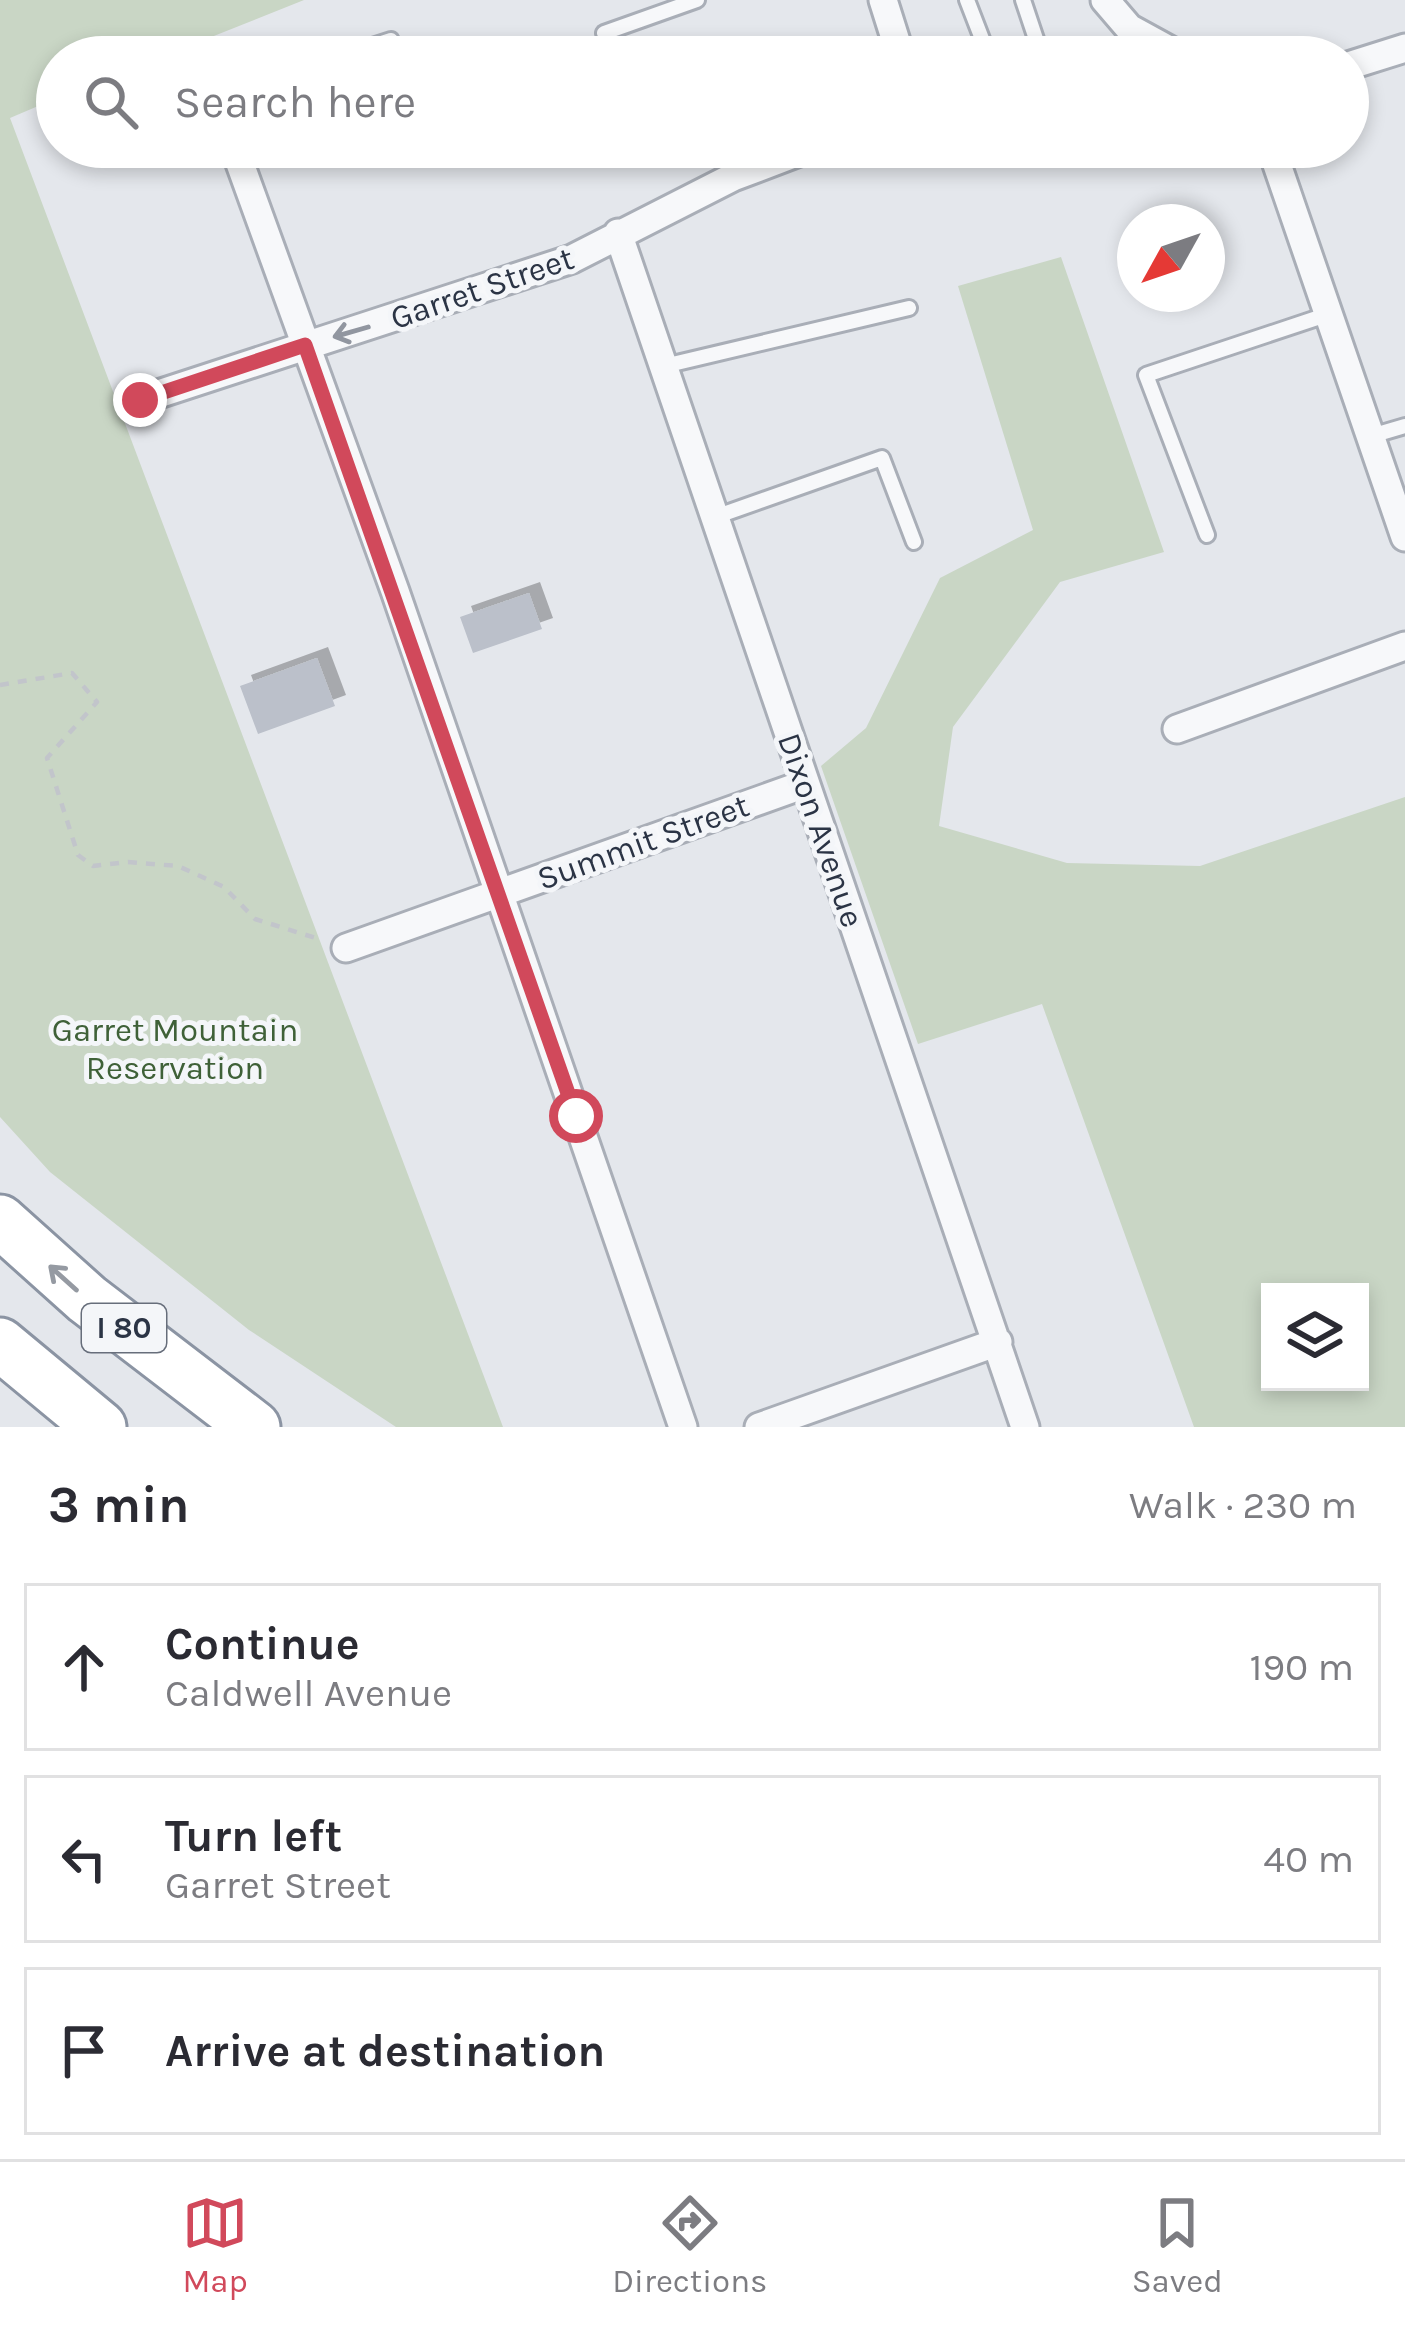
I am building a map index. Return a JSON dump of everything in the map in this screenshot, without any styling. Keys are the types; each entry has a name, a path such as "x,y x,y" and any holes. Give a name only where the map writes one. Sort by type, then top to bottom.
{"highway":[{"name":"I 80","path":"0,1221 103,1312 254,1427"},
{"name":"I 80","path":"0,1344 100,1427"}],"street":[{"path":"883,0 894,36"},
{"path":"1105,0 1129,28 1144,36"},
{"path":"1369,59 1405,47"},
{"path":"242,168 500,894 683,1427"},
{"name":"Garret Street","path":"140,400 552,266 757,168"},
{"path":"1278,168 1403,526"},
{"name":"Dixon Avenue","path":"618,233 1025,1427"},
{"path":"1178,729 1405,646"},
{"name":"Summit Street","path":"346,947 805,784"},
{"path":"759,1427 998,1342"}],"lane":[{"path":"604,33 697,0"},
{"path":"967,0 981,36"},
{"path":"1022,0 1035,36"},
{"path":"664,366 909,308"},
{"path":"1207,535 1146,375 1329,314"},
{"path":"1371,436 1405,426"},
{"path":"715,517 882,458 914,542"}],"path":[{"path":"0,685 73,673 97,702 46,758 79,855 93,866 128,862 178,866 224,887 255,919 346,947"}],"green space":[{"name":"Garret Mountain Reservation","path":"0,0 304,0 214,36 36,36 36,107 10,118 503,1427 396,1427 249,1330 50,1172 0,1117"},
{"path":"1061,257 1164,552 1060,582 953,727 939,826 1067,863 1200,866 1405,797 1405,1427 1194,1427 1042,1004 918,1044 821,766 866,728 940,578 1033,530 958,286"}],"building":[{"path":"529,593 542,629 473,653 460,617"},
{"path":"317,658 335,706 258,734 240,686"}],"route":[{"path":"140,400 305,345 576,1116"}]}
